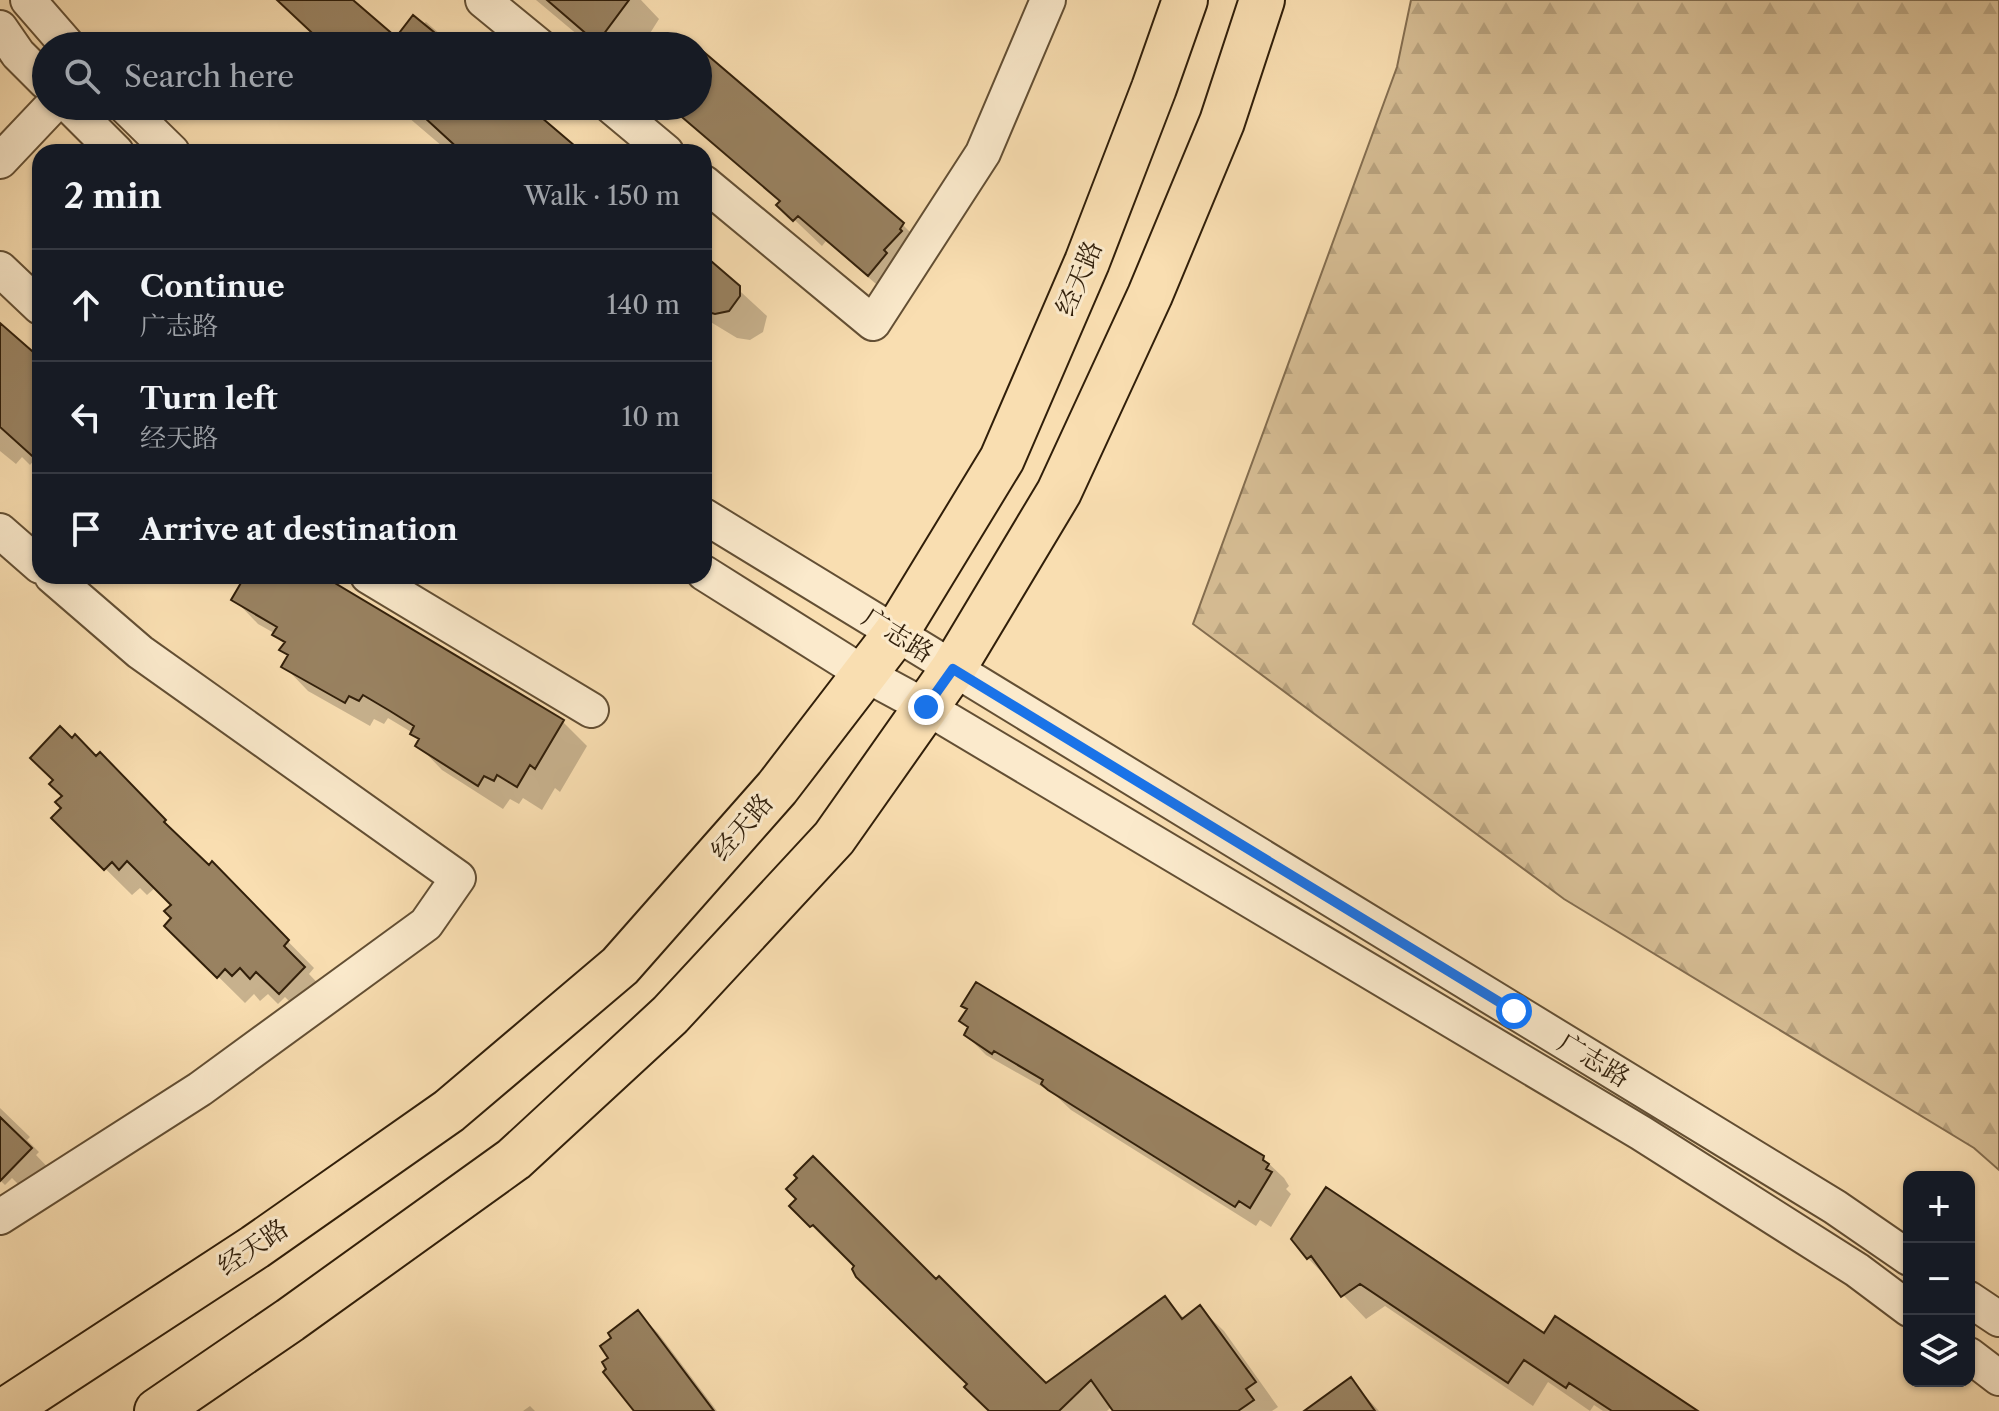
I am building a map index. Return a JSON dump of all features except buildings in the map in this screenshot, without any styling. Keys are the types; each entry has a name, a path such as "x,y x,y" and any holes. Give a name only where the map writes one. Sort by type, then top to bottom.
{"main road":[{"name":"经天路","path":"4,1411 255,1247 449,1111 620,966 777,788 896,633 1002,459 1087,262 1185,0"},
{"path":"157,1411 302,1311 525,1149 670,1015 834,838 953,669 1059,492 1150,295 1222,122 1262,0"}],"street":[{"path":"28,0 56,32"},
{"path":"483,0 522,32"},
{"path":"712,190 873,323 983,153 1048,0"},
{"path":"6,52 32,72"},
{"path":"0,161 39,120"},
{"path":"84,120 108,144"},
{"path":"138,120 162,144"},
{"path":"628,120 656,144"},
{"path":"0,269 32,299"},
{"name":"广志路","path":"712,521 1835,1207 1903,1254"},
{"path":"0,531 32,559"},
{"name":"广志路","path":"712,578 863,673 926,707 1641,1133 1857,1270 1903,1304"},
{"path":"0,1217 200,1089 426,924 458,878 140,652 61,584"},
{"path":"381,584 591,710"},
{"path":"1975,1303 1999,1319"},
{"path":"1975,1360 1999,1378"}],"green space":[{"path":"1411,0 1999,0 1999,1170 1974,1148 1564,899 1193,624 1397,67"}],"route":[{"path":"926,707 953,669 1514,1011"}]}
